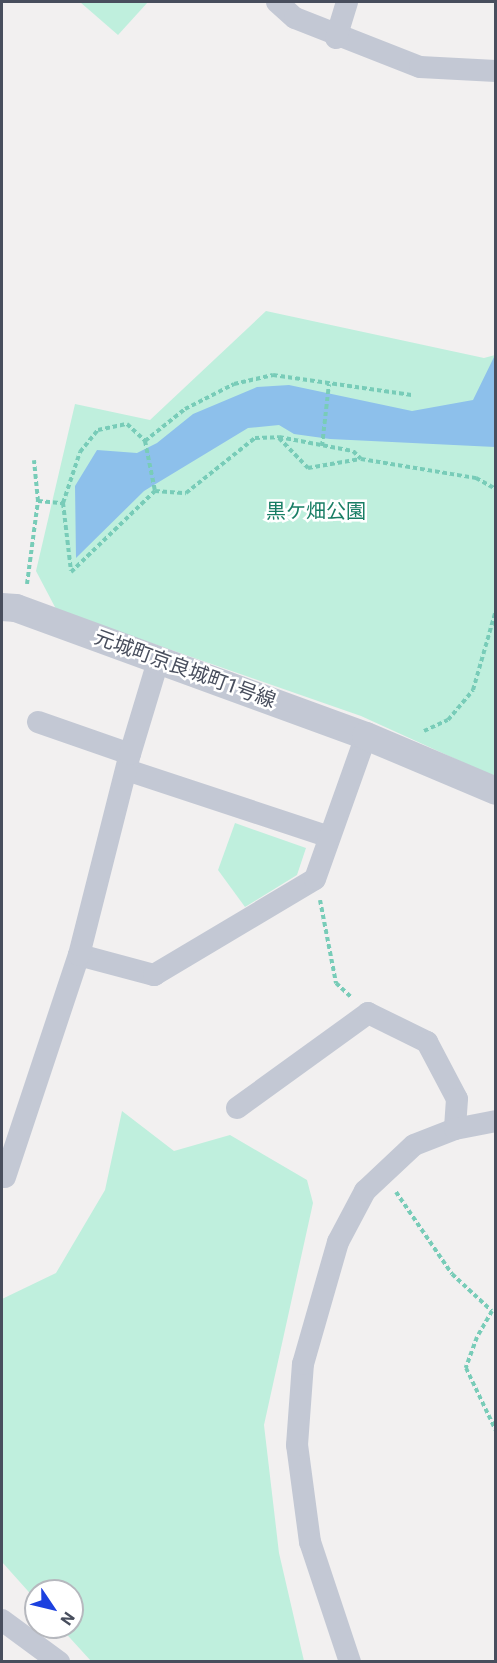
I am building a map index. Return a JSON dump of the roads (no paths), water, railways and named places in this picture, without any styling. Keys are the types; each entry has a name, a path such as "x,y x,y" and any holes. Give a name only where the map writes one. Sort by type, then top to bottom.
{"street":[{"path":"277,2 295,18 336,38 420,67 495,71"},
{"path":"336,38 347,2"},
{"name":"元城町京良城町1号線","path":"2,607 16,608 159,658 366,736 495,791"},
{"path":"5,1177 79,955 129,762 159,658"},
{"path":"38,722 129,762 329,837"},
{"path":"79,955 154,975 315,879 366,736"},
{"path":"237,1108 368,1013 427,1042 457,1099 454,1129"},
{"path":"350,1662 310,1542 298,1433 303,1364 338,1242 365,1191 414,1144 454,1129 495,1121"},
{"path":"2,1620 59,1662"}],"water":[{"path":"495,355 495,447 330,439 294,434 279,425 248,428 144,491 76,558 75,486 97,450 137,453 157,443 193,414 257,387 289,385 412,411 473,400"}],"park label":[{"name":"黒ケ畑公園","path":"316,511"}]}
